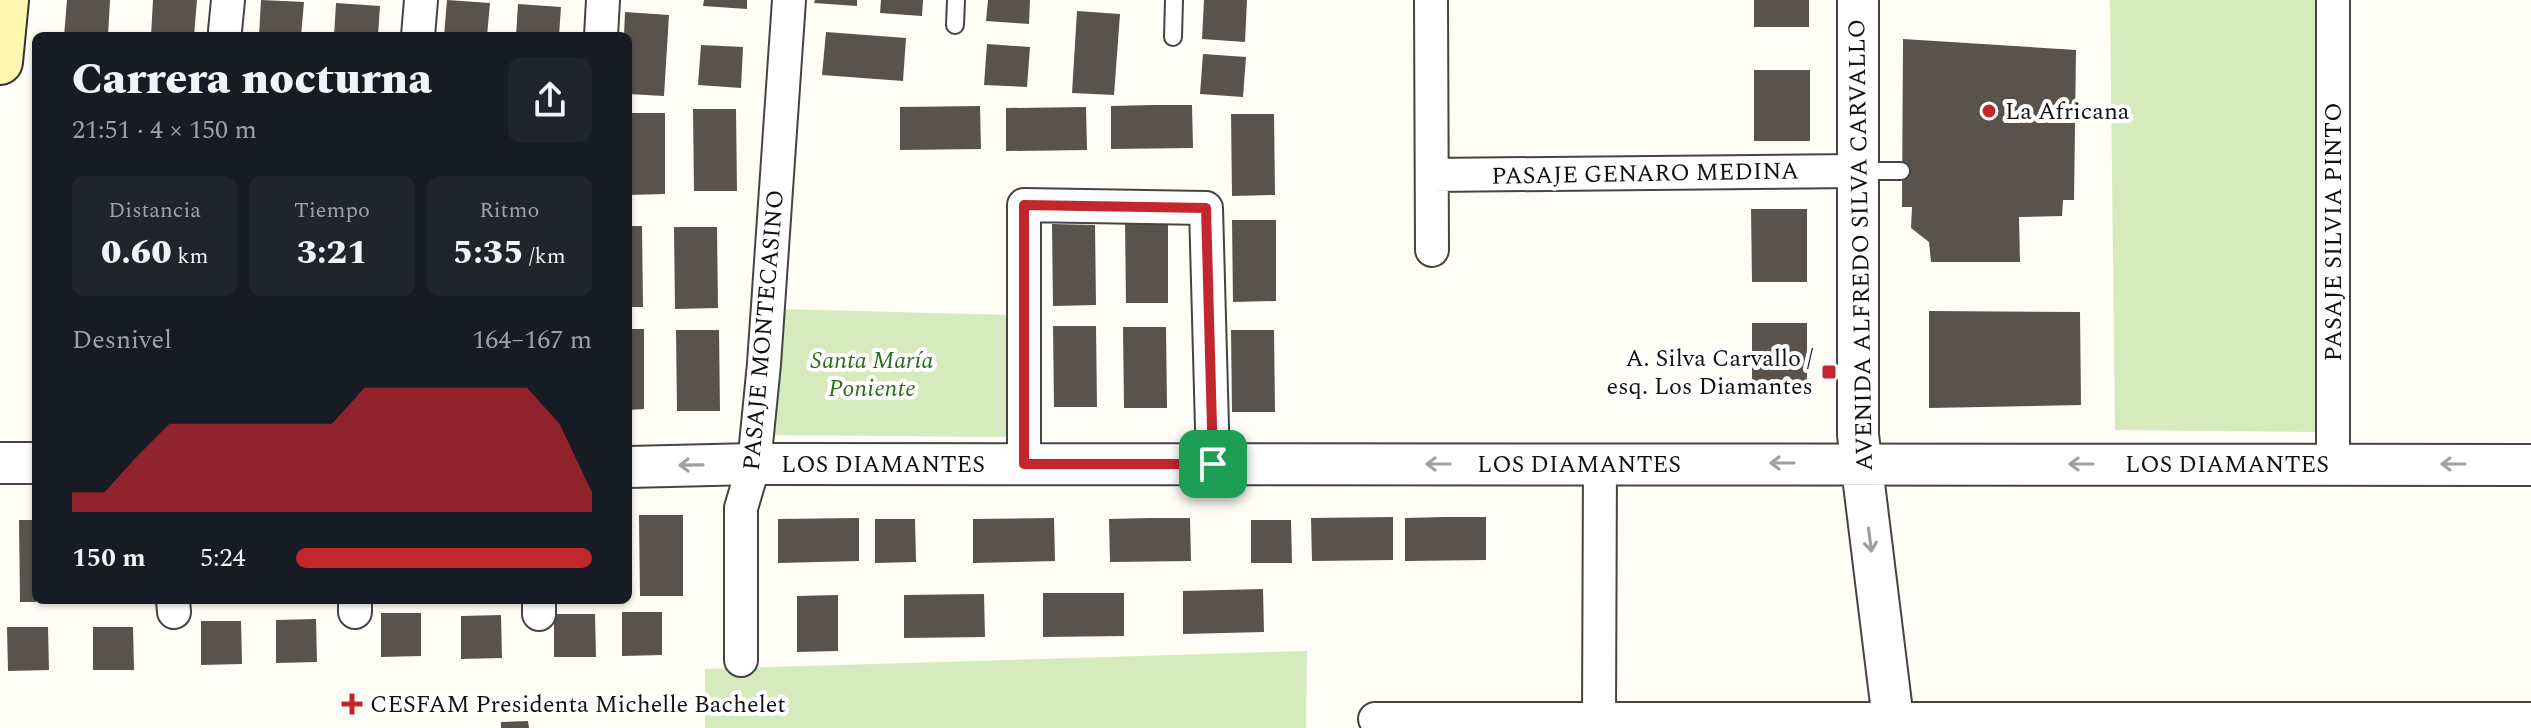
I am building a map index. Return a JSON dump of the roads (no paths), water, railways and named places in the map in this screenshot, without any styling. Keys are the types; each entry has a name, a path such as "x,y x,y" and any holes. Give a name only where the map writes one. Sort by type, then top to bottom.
{"main road":[{"path":"0,62 6,0"}],"street":[{"path":"418,32 421,0"},
{"path":"601,32 603,0"},
{"name":"PASAJE MONTECASINO","path":"741,660 741,508 754,464 764,364 789,0"},
{"path":"1431,0 1432,250"},
{"name":"AVENIDA ALFREDO SILVA CARVALLO","path":"1858,0 1860,463 1894,724"},
{"name":"PASAJE SILVIA PINTO","path":"2333,0 2333,464"},
{"name":"PASAJE GENARO MEDINA","path":"1432,175 1858,171"},
{"path":"1024,464 1024,205 1206,208 1213,464"},
{"path":"0,463 32,463"},
{"name":"LOS DIAMANTES","path":"632,467 754,464 2531,465"},
{"path":"1599,719 1600,464"},
{"path":"1375,719 1894,724 2531,719"}],"lane":[{"path":"955,25 956,0"},
{"path":"1173,37 1174,0"},
{"path":"1858,171 1901,171"}],"place":[{"name":"La Africana","path":"1989,111"},
{"name":"A. Silva Carvallo / esq. Los Diamantes","path":"1829,372"},
{"name":"CESFAM Presidenta Michelle Bachelet","path":"352,704"}],"park label":[{"name":"Santa María Poniente","path":"872,374"}]}
